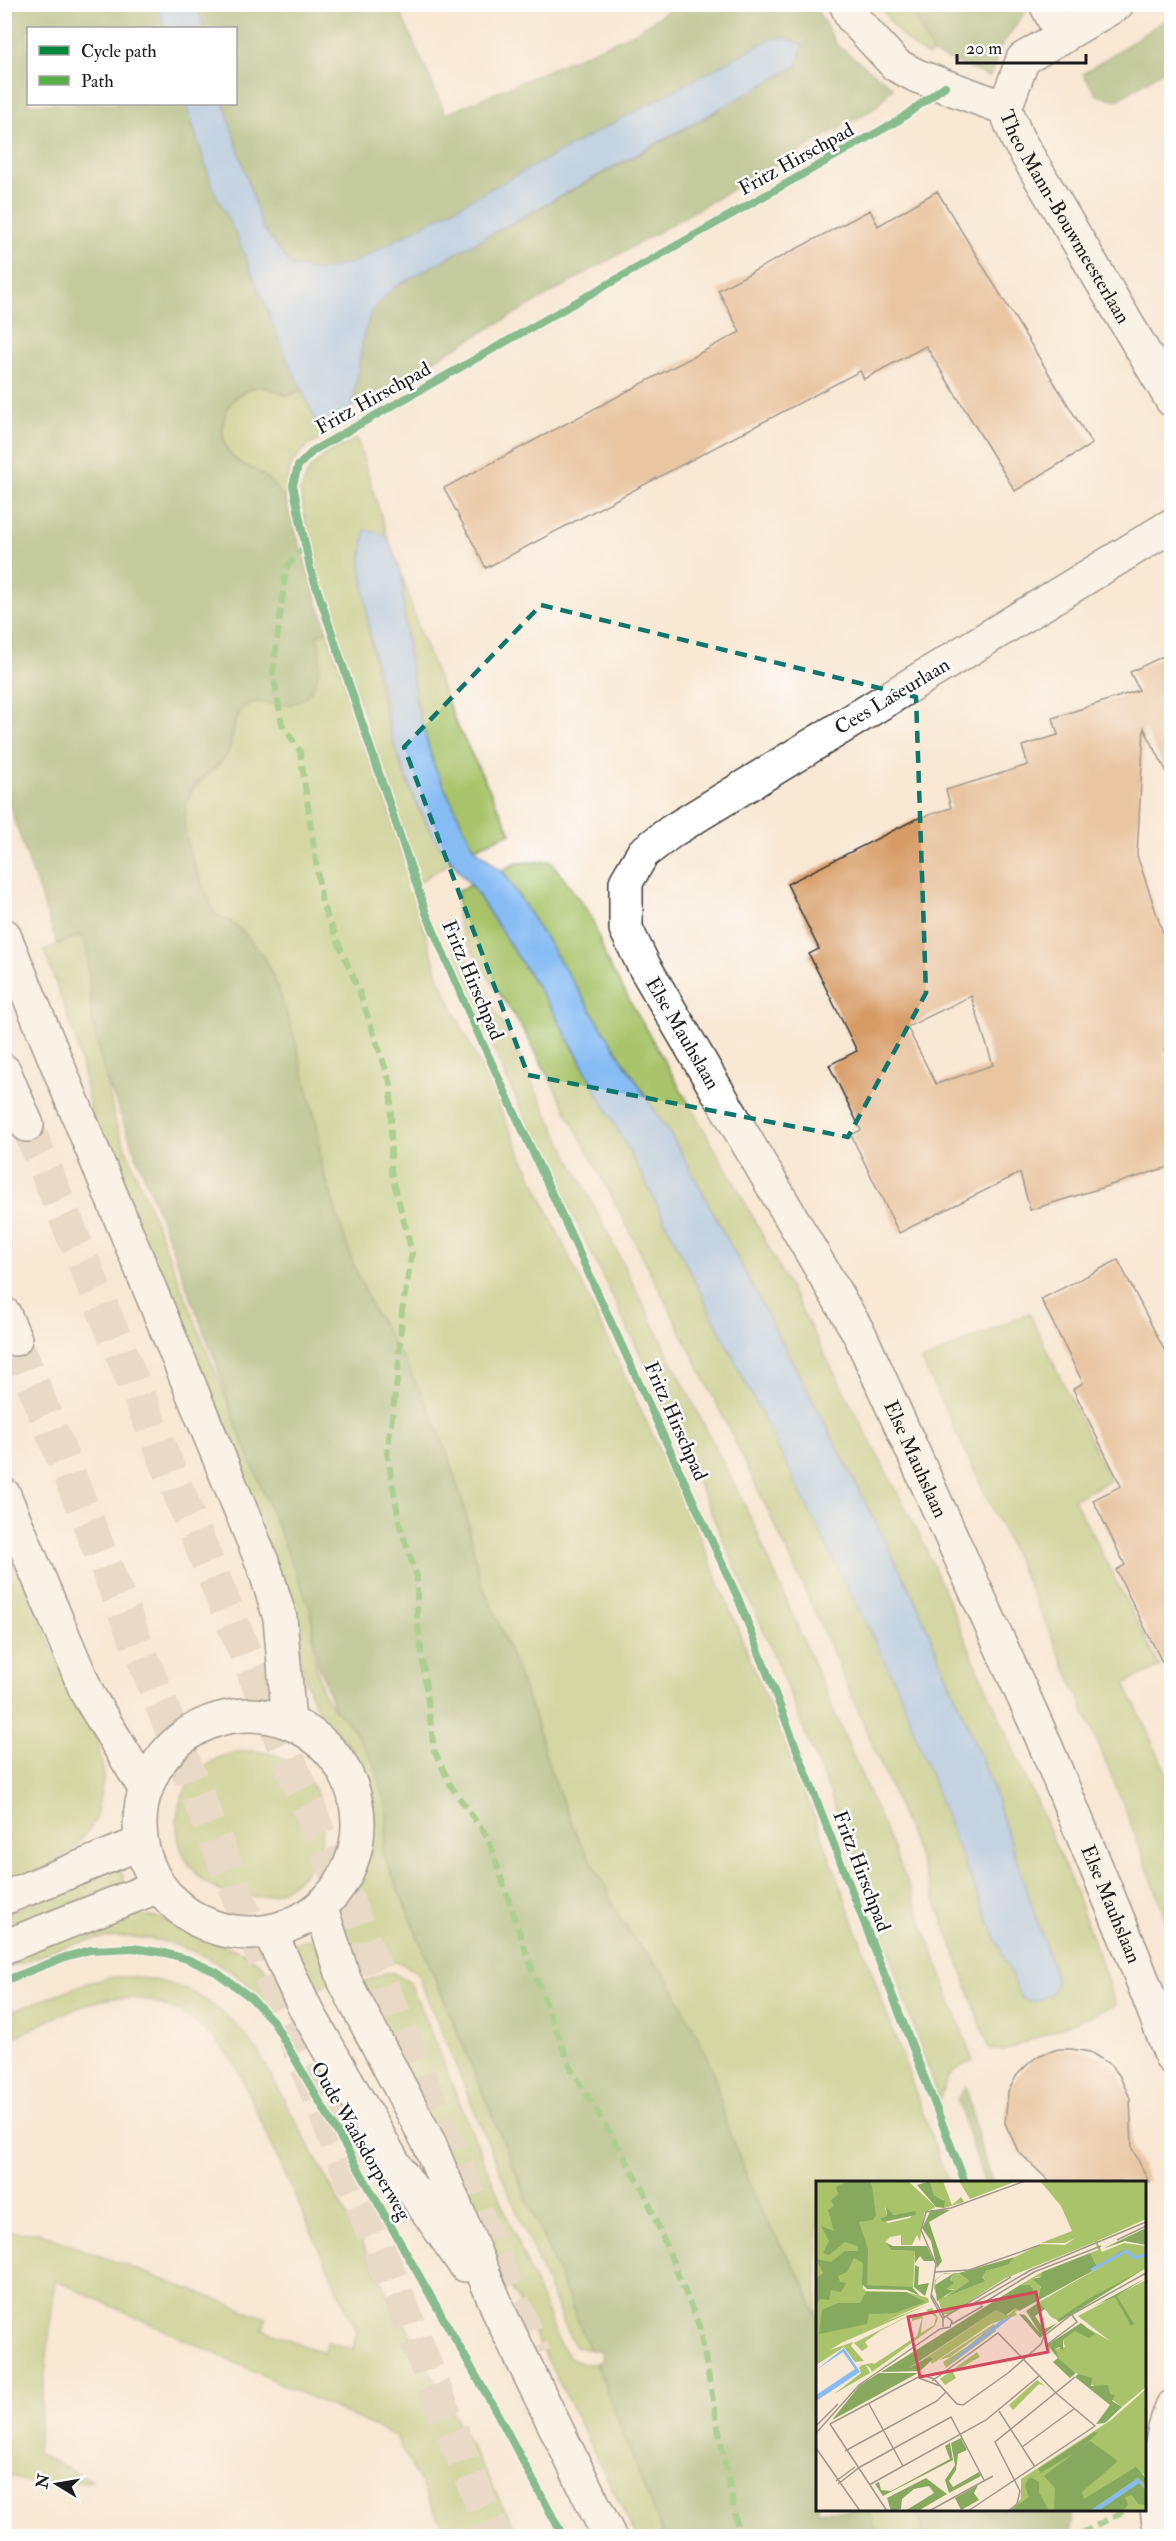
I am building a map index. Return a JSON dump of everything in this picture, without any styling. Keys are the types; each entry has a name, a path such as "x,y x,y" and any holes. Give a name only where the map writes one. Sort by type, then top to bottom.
{"street":[{"name":"Theo Mann-Bouwmeesterlaan","path":"846,4 852,17 896,65 917,76 1005,108 1017,138 1172,400"},
{"path":"1046,4 1063,37"},
{"path":"1005,108 1023,59 1117,4"},
{"name":"Cees Laseurlaan","path":"626,882 643,853 672,831 1172,525"},
{"name":"Else Mauhslaan","path":"626,882 626,929 644,966 860,1335 1041,1735 1132,1953 1172,2058"},
{"path":"4,935 265,1569 280,1618 289,1722"},
{"path":"4,1071 27,1125"},
{"path":"4,1495 88,1695 146,1790"},
{"path":"250,1715 270,1716 289,1722 311,1733 330,1750 345,1770 355,1793 359,1818 358,1843 350,1867 342,1882 321,1908 297,1923 270,1932 250,1934 228,1932 208,1926 189,1916 173,1902 159,1886 151,1872 141,1842 142,1807 146,1790 164,1755 178,1741 203,1725 231,1716 250,1715"},
{"path":"4,1898 141,1842"},
{"path":"4,1947 159,1886"},
{"name":"Oude Waalsdorperweg","path":"321,1908 345,1982 429,2143 501,2316 609,2536"},
{"name":"Oude Waalsdorperweg","path":"270,1932 303,2004 393,2162 501,2316"},
{"path":"1163,2536 1158,2526 1156,2492 1170,2412"}],"highlighted area":[{"path":"541,605 916,697 926,993 848,1137 528,1075 404,747"}],"green space":[{"path":"26,4 158,5 165,27 27,27 27,105 186,105 214,190 237,236 301,390 288,396 265,387 247,390 231,403 226,412 222,433 224,443 232,457 260,473 279,491 287,504 327,631 317,635 319,669 311,690 295,703 279,705 256,702 247,705 238,714 227,754 219,764 195,784 186,804 184,820 190,853 215,915 231,922 244,933 266,960 278,989 293,1033 318,1129 321,1164 352,1261 372,1308 406,1364 433,1417 450,1461 466,1515 479,1576 534,1716 550,1770 576,1834 607,1889 616,1913 636,1942 668,1978 698,2038 714,2075 727,2127 763,2216 803,2281 816,2315 816,2511 867,2511 879,2536 663,2536 596,2363 602,2360 598,2350 590,2350 382,1850 387,1838 387,1809 376,1768 353,1728 333,1706 318,1663 311,1610 237,1427 215,1360 104,1072 92,1020 87,949 81,935 57,944 5,793 4,11"},
{"path":"1027,4 1029,7 1001,46 990,77 932,53 910,5"},
{"path":"197,5 397,5 446,114 634,33 676,5 814,5 837,45 893,87 875,108 352,407 363,337 371,312 394,287 718,111 626,118 355,262 320,271 291,266 262,227 224,105 237,105 237,27 204,27"},
{"path":"880,5 910,5 932,53 929,56 913,46 895,27"},
{"path":"1171,16 1171,65 1118,100 1097,95 1083,74"},
{"path":"258,387 274,389 288,396 301,390 320,430 321,439 303,450 292,465 287,483 287,504 264,476 232,456 224,441 224,421 228,407 243,393"},
{"path":"357,439 387,535 365,530 367,619 379,689 407,783 435,838 452,861 419,882 311,552 300,492 309,470 327,453"},
{"path":"402,575 419,630 456,723 511,833 474,848 438,776 426,742 411,671"},
{"path":"327,631 381,784 439,978 700,1537 820,1830 948,2181 816,2181 816,2317 803,2281 763,2216 727,2127 714,2075 698,2038 668,1978 636,1942 616,1913 607,1889 576,1834 550,1770 534,1716 479,1576 466,1515 450,1461 433,1417 406,1364 372,1308 352,1261 321,1164 318,1129 293,1033 278,989 266,960 231,922 215,915 187,841 184,819 190,795 227,753 240,712 253,703 265,702 281,705 316,635"},
{"path":"551,861 591,916 607,961 739,1191 921,1538 1076,1893 1116,2005 1004,2051 989,2048 902,1817 805,1589 698,1366 642,1256 518,1021 477,960 461,930 457,914 458,891 517,863","holes":["504,874 681,1152 832,1437 918,1606 989,1778 1052,1966 981,1904 899,1690 641,1173 556,1016 530,975"]},
{"path":"446,921 481,982 750,1516 907,1881 973,2061 958,2068 949,2076 939,2102 867,1886 769,1643 646,1366 507,1079 471,996"},
{"path":"81,935 87,949 92,1020 116,1124 311,1610 315,1656 322,1690 330,1704 362,1740 377,1770 386,1803 387,1819 382,1851 590,2350 576,2347 568,2334 417,1973 401,1963 386,1961 352,1971 344,1931 351,1901 371,1850 375,1825 373,1801 364,1773 351,1748 320,1713 311,1696 303,1673 296,1634 95,1128 75,1037 44,950"},
{"path":"1029,1313 1110,1481 1074,1499 1160,1667 1125,1683 1171,1783 1171,1934 1145,1861 1087,1716 1023,1573 922,1361"},
{"path":"4,1534 51,1645 98,1742 104,1776 95,1821 75,1848 57,1861 4,1886"},
{"path":"344,1740 358,1759 368,1781 374,1804 375,1827"},
{"path":"250,1751 278,1757 301,1773 317,1796 323,1824 317,1852 301,1875 278,1891 250,1897 222,1891 199,1875 183,1852 177,1824 183,1796 199,1773 222,1757"},
{"path":"119,1869 123,1875 123,1883 5,1931 5,1914"},
{"path":"128,1914 159,1918 244,1953 261,1964 275,1979 289,2003 276,2010 257,1991 214,1961 166,1942 141,1938 114,1937 87,1941 5,1970 5,1959"},
{"path":"306,1939 312,1940 334,1981 312,1992 293,1944"},
{"path":"385,1973 394,1973 410,1983 561,2346 568,2355 580,2363 596,2363 663,2536 636,2536 359,1984"},
{"path":"114,1977 159,1981 198,1995 231,2020 260,2055 519,2536 448,2536 395,2436 55,2280 37,2453 92,2481 43,2487 5,2474 5,2232 39,2233 266,2318 263,2329 323,2353 327,2342 353,2349 357,2332 236,2066 210,2035 177,2011 139,1999 119,1998 98,2001 75,2009 5,2042 5,2014 87,1983"},
{"path":"966,2086 981,2149 993,2181 984,2181 957,2099"},
{"path":"867,2511 918,2511 922,2536 879,2536"},
{"path":"918,2511 1073,2511 1069,2536 922,2536"}],"water":[{"path":"158,5 197,5 204,27 165,27"},
{"path":"788,38 803,45 797,66 394,287 371,312 363,337 352,407 320,430 286,356 237,236 214,190 186,105 224,105 262,227 291,266 320,271 355,262 770,39"},
{"path":"365,530 387,535 402,575 405,630 416,702 434,766 474,848 504,873 681,1152 832,1437 918,1606 989,1778 1052,1966 1056,1983 1051,1994 1034,2002 1021,1998 957,1846 899,1690 641,1173 556,1016 474,889 440,847 416,802 392,738 369,629 361,561"}],"building":[{"path":"937,191 1092,444 1015,491 926,346 864,379 860,371 486,568 444,488 740,332 718,290 870,210 878,226"},
{"path":"1172,652 1172,782 1144,728 1137,855 1172,960 1172,1048 1164,1050 1172,1074 1172,1166 1030,1210 1020,1173 899,1233 851,1135 861,1130 829,1065 857,1051 809,954 819,949 787,884 916,819 951,808 946,790 1028,765 1022,746 1058,735 1053,718 1139,690 1130,672","holes":["971,996 993,1065 936,1084 907,1027"]},
{"path":"1118,1260 1172,1365 1172,1682 1116,1570 1125,1565 1093,1500 1121,1486 1073,1389 1083,1383 1041,1299"},
{"path":"1058,2049 1071,2049 1090,2052 1111,2065 1119,2075 1130,2098 1132,2148 1149,2182 1049,2181 1018,2151 1005,2123 1008,2092 1017,2075 1040,2055"}],"tunnel":[{"path":"27,1125 535,2355"},
{"path":"15,1339 494,2536"}],"marked path":[{"path":"305,545 286,568 273,673 282,724 300,751 322,904 359,991 391,1084 391,1171 412,1253 402,1311 398,1373 387,1453 400,1526 417,1577 417,1616 434,1750 451,1786 488,1838 528,1958 571,2068 643,2189 699,2326 739,2536"},
{"path":"1083,2536 1084,2532 1124,2511"}],"cycle path":[{"name":"Fritz Hirschpad","path":"945,86 899,120 314,450 298,466 293,485 310,568 426,913 471,1018 738,1598 965,2181"},
{"path":"4,1981 65,1957 90,1950 134,1948 187,1959 216,1972 250,1997 273,2021 497,2413 563,2536"}]}
